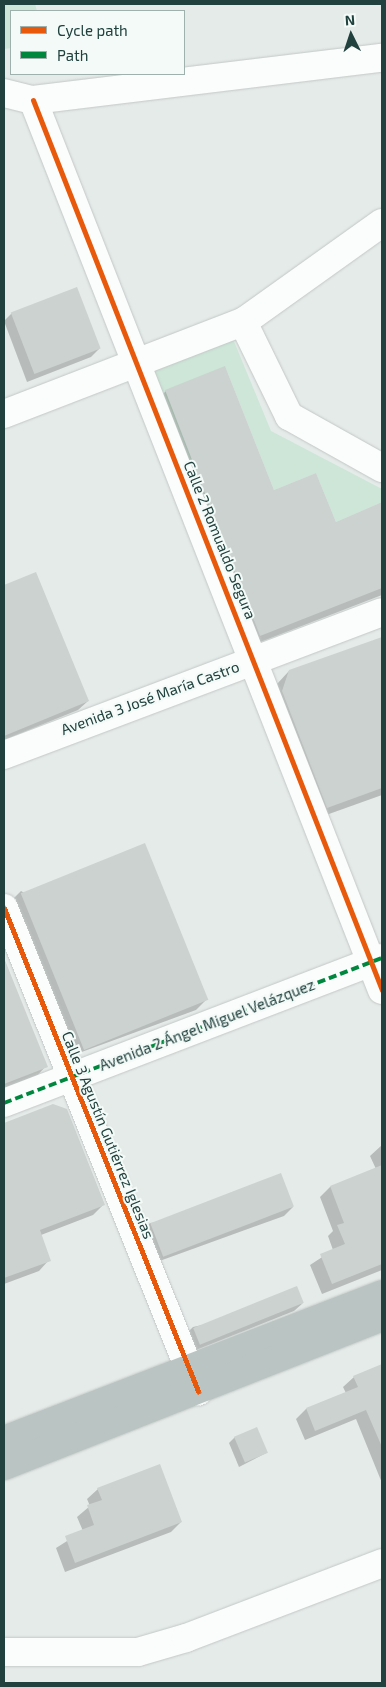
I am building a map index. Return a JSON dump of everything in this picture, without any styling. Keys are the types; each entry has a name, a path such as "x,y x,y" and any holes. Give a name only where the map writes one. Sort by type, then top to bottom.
{"highway":[{"path":"4,1466 382,1294"},
{"path":"4,1440 194,1380 382,1317"}],"street":[{"path":"4,93 33,100 382,58"},
{"name":"Calle 2 Romualdo Segura","path":"33,100 134,365 377,961 382,990"},
{"path":"4,414 243,322 382,223"},
{"path":"243,322 289,416 382,468"},
{"name":"Avenida 3 José María Castro","path":"4,755 382,612"},
{"name":"Calle 3 Agustín Gutiérrez Iglesias","path":"4,908 70,1077 194,1380"},
{"name":"Avenida 2 Ángel Miguel Velázquez","path":"4,1103 377,961"},
{"path":"4,1652 138,1652 186,1638 382,1563"}],"green space":[{"path":"4,4 35,4 37,10 10,10 10,48 4,49"},
{"path":"233,339 271,431 382,489 382,502 336,522 316,473 274,490 225,366 274,553 227,570 145,373"}],"building":[{"path":"77,287 101,349 34,374 11,312"},
{"path":"225,366 274,490 316,473 336,522 382,502 382,588 260,636 165,390"},
{"path":"36,572 89,701 4,736 4,585"},
{"path":"382,637 382,788 327,808 282,691 289,670"},
{"path":"145,843 208,1000 84,1050 21,893"},
{"path":"4,958 48,1067 4,1084"},
{"path":"53,1104 67,1109 105,1205 40,1230 51,1261 4,1278 4,1123"},
{"path":"382,1165 382,1264 332,1284 320,1254 345,1244 337,1225 344,1223 330,1186"},
{"path":"281,1173 294,1207 163,1257 150,1223"},
{"path":"297,1286 304,1303 200,1345 193,1328"},
{"path":"382,1364 382,1447 366,1410 315,1431 306,1408 358,1387 353,1376"},
{"path":"257,1427 268,1453 245,1463 234,1437"},
{"path":"160,1464 182,1522 75,1563 65,1536 94,1525 87,1505 102,1500 97,1488"}],"marked path":[{"path":"4,1103 382,958"}],"cycle path":[{"path":"33,100 382,990"},
{"path":"4,908 198,1391"}]}
